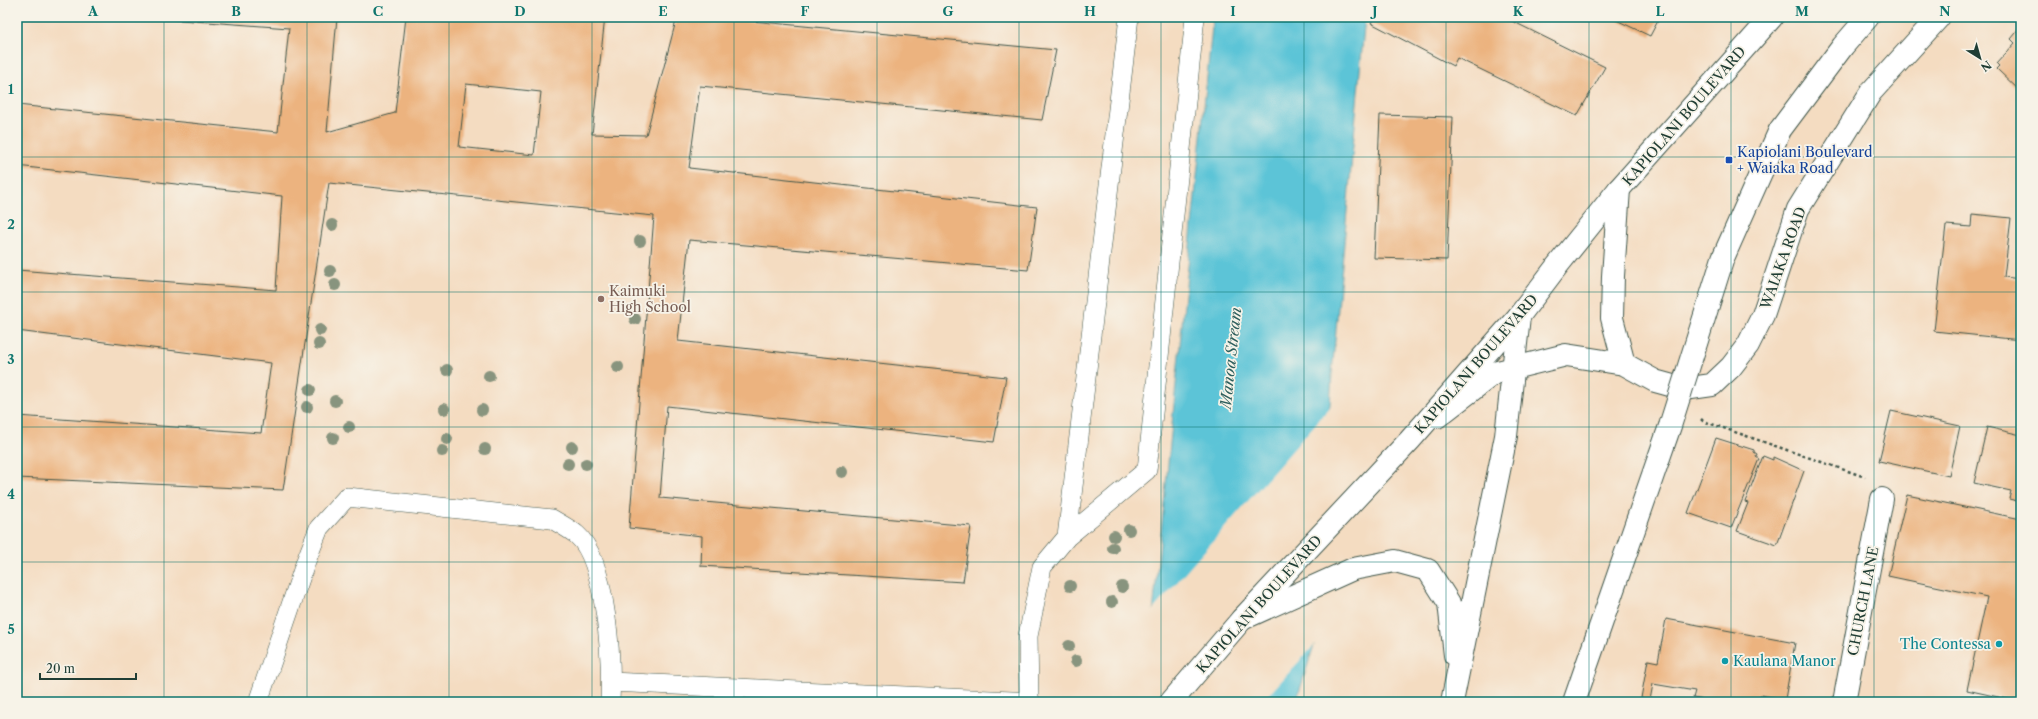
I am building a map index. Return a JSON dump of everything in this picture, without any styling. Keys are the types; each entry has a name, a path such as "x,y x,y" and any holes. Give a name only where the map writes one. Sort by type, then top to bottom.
{"main road":[{"name":"KAPIOLANI BOULEVARD","path":"1170,702 1242,619 1417,433 1520,316 1557,266 1619,189 1772,17"},
{"path":"1574,702 1670,426 1723,258 1780,130 1843,46 1868,17"},
{"name":"WAIAKA ROAD","path":"1417,433 1494,373 1566,355 1624,364 1655,380 1684,389 1712,385 1731,367 1748,345 1762,315 1798,209 1872,92 1939,17"},
{"path":"1619,189 1613,276 1612,318 1624,364"},
{"path":"1452,702 1506,436 1520,316"},
{"name":"CHURCH LANE","path":"1844,702 1882,499"},
{"path":"1242,619 1352,569 1395,561 1428,570 1448,603 1457,672"}],"lane":[{"path":"1067,537 1129,17"},
{"path":"611,682 1030,701 1028,636 1042,567 1067,537 1146,470 1195,17"},
{"path":"258,702 300,576 319,528 347,497 552,519 578,535 594,561 605,608 611,682 610,702"}],"path":[{"path":"1684,389 1703,421 1886,484 1882,499"}],"water":[{"name":"Manoa Stream","path":"1213,17 1365,17 1332,373 1315,642 1296,702 1144,702"}],"pier":[{"path":"1332,405 1318,641 1262,702 1142,702 1151,612"}],"building":[{"path":"139,17 337,17 327,132 395,113 406,17 605,17 592,134 646,135 677,17 709,17 1056,50 1042,120 700,86 689,168 1037,207 1028,270 689,240 678,341 1006,377 994,442 667,406 660,498 971,526 963,582 701,566 702,536 629,528 654,216 329,183 283,490 17,478 17,416 261,433 271,363 17,331 17,270 276,290 282,196 17,166 17,105 278,132 289,28","holes":["466,84 541,92 534,155 459,147"]},
{"path":"1374,17 1469,17 1472,19 1473,17 1504,17 1605,67 1577,116 1457,58 1453,66 1371,23"},
{"path":"1610,17 1660,17 1650,36"},
{"path":"2021,27 2021,92 1997,69 2000,66 1997,63 2015,43 2011,39"},
{"path":"1380,115 1453,117 1447,260 1374,258"},
{"path":"1972,214 2011,218 2004,277 2021,279 2021,340 1934,331 1946,225 1971,227"},
{"path":"1891,411 1960,426 1949,476 1879,461"},
{"path":"1987,427 2021,435 2021,502 2009,499 2011,491 1974,483"},
{"path":"1716,438 1754,450 1757,454 1756,457 1759,459 1731,528 1688,513"},
{"path":"1763,456 1773,460 1773,457 1804,471 1777,545 1737,531 1748,503 1745,502"},
{"name":"The Contessa","path":"1907,495 2021,519 2021,702 1967,690 1987,597 1888,576"},
{"name":"Kaulana Manor","path":"1666,619 1795,643 1785,699 1760,695 1759,702 1717,702 1693,698 1695,691 1653,684 1650,700 1641,698 1648,660 1658,662"}],"place":[{"name":"Kapiolani Boulevard + Waiaka Road","path":"1729,160"},
{"name":"Kaimuki High School","path":"601,299"},
{"name":"The Contessa","path":"1999,644"},
{"name":"Kaulana Manor","path":"1725,661"}]}
